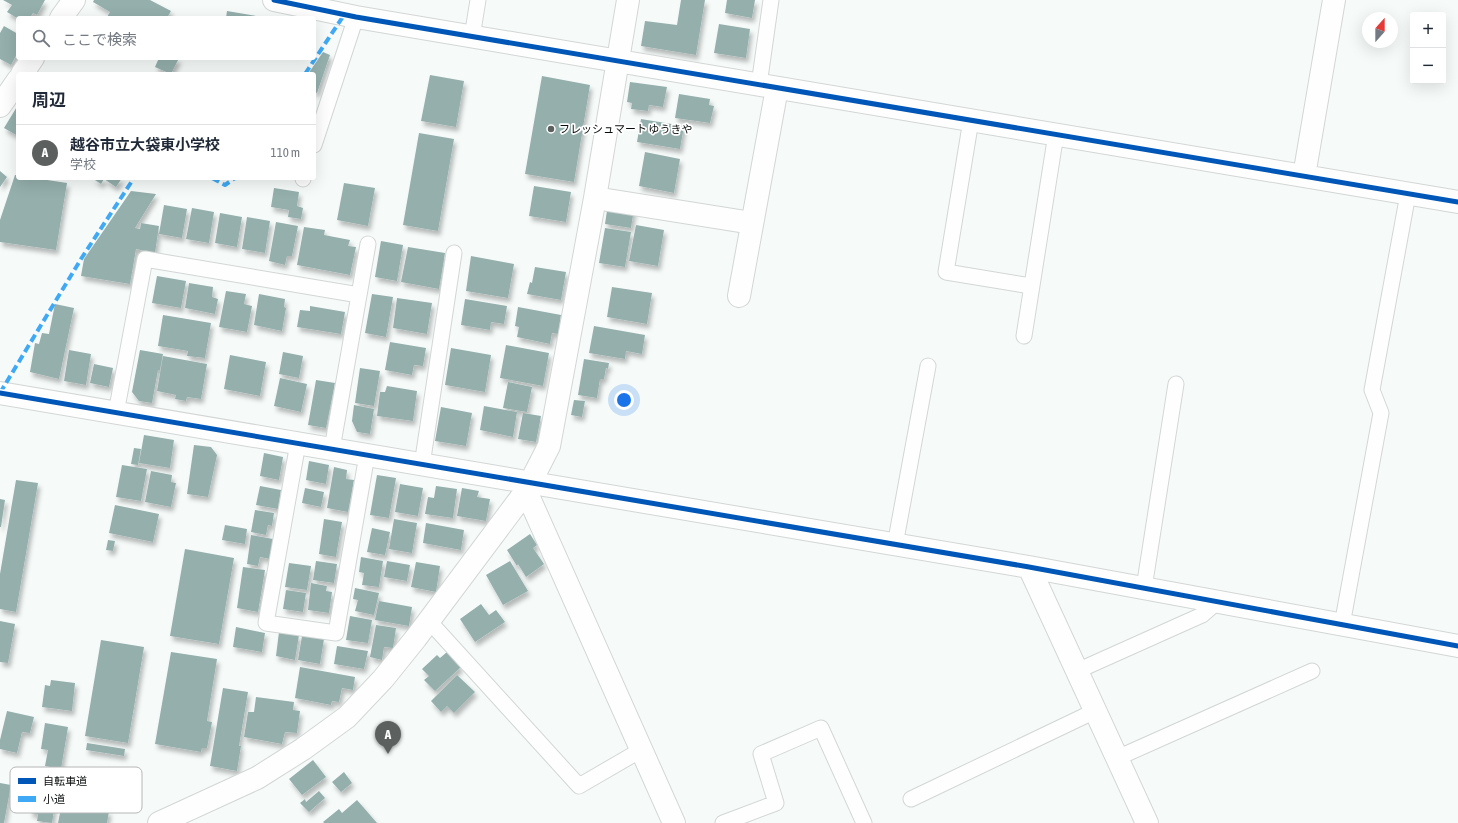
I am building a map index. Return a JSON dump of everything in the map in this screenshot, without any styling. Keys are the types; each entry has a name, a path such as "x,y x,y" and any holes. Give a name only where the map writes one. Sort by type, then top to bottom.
{"street":[{"path":"62,16 74,0"},
{"path":"274,0 325,5 356,17 1458,202"},
{"path":"159,823 257,778 347,717 383,679 429,621 527,486 549,446 595,198 628,0"},
{"path":"1304,176 1334,0"},
{"path":"20,72 31,60"},
{"path":"0,106 13,80"},
{"path":"739,296 752,223 768,86"},
{"path":"595,198 752,223"},
{"path":"0,393 367,455 527,486 1029,567 1458,646"},
{"path":"527,486 674,823"},
{"path":"1029,567 1147,823"}],"lane":[{"path":"472,36 478,0"},
{"path":"768,86 771,0"},
{"path":"316,139 356,17"},
{"path":"971,120 946,272 1031,286"},
{"path":"1024,336 1056,134"},
{"path":"1342,625 1381,413 1372,390 1408,194"},
{"path":"332,449 368,244"},
{"path":"422,465 454,253"},
{"path":"116,413 145,259 359,295"},
{"path":"895,545 928,366"},
{"path":"1144,588 1176,384"},
{"path":"298,444 266,623 336,633 367,455"},
{"path":"1076,670 1202,614 1217,602"},
{"path":"429,621 579,786 641,750"},
{"path":"1117,758 1312,671"},
{"path":"911,799 1095,711"},
{"path":"723,823 776,803 761,754 821,728 864,823"}],"building":[{"path":"3,0 45,0 37,15 33,13 31,16 16,16 16,17 7,12 12,5"},
{"path":"94,0 150,0 171,11 168,16 108,16 110,12 93,2"},
{"path":"681,0 705,0 696,55 641,46 645,21 677,25"},
{"path":"727,0 755,0 752,18 725,13"},
{"path":"227,11 256,16 226,16"},
{"path":"719,24 750,29 746,58 714,53"},
{"path":"4,26 16,33 16,56 11,65 0,59 0,33"},
{"path":"323,52 330,55 317,93 316,72 309,72"},
{"path":"158,60 178,60 172,72 166,72 155,67"},
{"path":"430,75 464,81 456,127 421,121"},
{"path":"542,76 590,85 574,182 525,174"},
{"path":"630,82 667,87 663,107 649,105 648,111 631,109 632,103 627,102"},
{"path":"679,94 710,99 709,105 714,106 710,123 675,118"},
{"path":"16,108 16,135 4,128"},
{"path":"641,119 684,126 680,149 637,142"},
{"path":"419,133 454,139 438,231 403,225"},
{"path":"645,152 680,159 674,193 639,186"},
{"path":"0,171 7,177 0,187"},
{"path":"15,175 16,180 47,180 67,183 56,250 0,242 0,220"},
{"path":"95,180 103,180 101,184"},
{"path":"106,180 121,180 116,187"},
{"path":"344,183 375,188 368,226 337,220"},
{"path":"534,186 571,192 566,222 529,216"},
{"path":"274,188 299,192 297,206 303,208 301,219 288,217 289,210 271,207"},
{"path":"131,191 156,194 135,228 140,229 141,223 159,226 155,253 136,249 130,284 81,276 84,259"},
{"path":"608,204 634,208 631,228 605,224"},
{"path":"164,205 187,209 182,238 159,234"},
{"path":"192,208 214,212 209,243 186,239"},
{"path":"220,213 242,217 237,247 215,243"},
{"path":"247,217 270,221 265,253 242,249"},
{"path":"276,222 298,226 292,256 287,256 285,265 269,261"},
{"path":"636,225 664,230 658,266 629,261"},
{"path":"304,227 325,230 324,235 350,240 348,246 356,247 350,275 297,265"},
{"path":"605,228 631,232 625,267 599,263"},
{"path":"381,241 403,245 397,281 375,277"},
{"path":"408,247 445,253 439,289 401,282"},
{"path":"471,256 514,264 508,298 466,291"},
{"path":"535,267 566,272 561,300 527,294 530,282 532,283"},
{"path":"157,276 186,281 181,308 152,303"},
{"path":"189,283 213,287 212,297 218,299 215,314 185,308"},
{"path":"612,287 652,293 647,324 607,317"},
{"path":"226,291 246,294 244,304 252,306 247,332 219,327"},
{"path":"259,294 285,299 284,307 286,308 282,331 254,325"},
{"path":"372,294 393,297 386,337 365,333"},
{"path":"397,298 432,303 427,334 393,328"},
{"path":"465,299 507,306 504,324 491,322 490,330 461,325"},
{"path":"55,304 74,308 59,379 30,372 35,343 39,344 42,333 49,334"},
{"path":"310,306 345,312 341,334 297,327 300,310 310,311"},
{"path":"518,307 561,315 558,334 552,333 550,344 517,337 519,327 515,326"},
{"path":"163,315 211,323 205,358 187,356 188,351 158,346"},
{"path":"594,326 645,335 642,354 626,351 625,359 589,353"},
{"path":"390,342 426,348 423,366 414,365 412,375 385,370"},
{"path":"506,345 549,353 543,386 500,378"},
{"path":"451,348 491,355 485,392 445,385"},
{"path":"69,350 91,354 86,385 64,381"},
{"path":"140,350 163,354 160,370 158,370 152,403 139,401 132,392"},
{"path":"283,352 303,356 299,378 279,374"},
{"path":"230,355 266,362 260,396 224,389"},
{"path":"163,356 207,364 201,399 187,397 186,401 175,399 176,395 157,391"},
{"path":"584,359 609,363 608,369 606,368 604,379 600,379 597,398 578,395"},
{"path":"94,364 113,368 109,387 90,383"},
{"path":"360,368 380,371 374,406 355,403"},
{"path":"280,378 307,384 301,412 274,406"},
{"path":"316,380 335,383 326,428 308,425"},
{"path":"508,382 532,387 527,412 503,408"},
{"path":"387,386 417,391 413,421 377,416 380,392 385,392"},
{"path":"574,400 585,401 582,417 571,415"},
{"path":"354,405 374,409 370,434 357,432 352,421"},
{"path":"484,406 517,412 513,437 480,430"},
{"path":"441,407 472,413 466,446 435,441"},
{"path":"523,413 541,416 536,442 518,439"},
{"path":"144,435 174,440 170,468 139,463"},
{"path":"194,445 211,447 217,455 208,497 187,494"},
{"path":"134,448 141,449 138,465 131,464"},
{"path":"264,453 283,457 279,480 260,476"},
{"path":"309,461 329,465 326,484 306,480"},
{"path":"122,465 147,469 141,501 116,497"},
{"path":"334,467 347,470 346,479 354,480 348,512 327,508"},
{"path":"151,471 172,475 171,482 176,483 171,507 145,502"},
{"path":"377,475 396,478 389,518 370,515"},
{"path":"16,480 38,483 16,612 0,609 0,574"},
{"path":"400,484 423,488 418,516 395,512"},
{"path":"260,486 281,490 278,509 256,505"},
{"path":"436,486 457,489 453,518 425,514 428,497 434,498"},
{"path":"305,488 324,492 321,507 302,503"},
{"path":"462,488 479,491 477,497 490,499 486,521 457,516"},
{"path":"0,499 5,500 1,527 0,527"},
{"path":"115,505 159,514 153,542 109,533"},
{"path":"255,510 274,513 272,526 268,525 266,535 251,532"},
{"path":"324,519 342,522 336,557 319,554"},
{"path":"394,519 417,523 412,553 389,549"},
{"path":"426,523 464,530 461,550 423,543"},
{"path":"225,525 247,529 245,544 222,540"},
{"path":"372,528 390,532 385,555 367,552"},
{"path":"530,534 537,545 533,548 544,564 526,577 507,550"},
{"path":"251,535 273,539 270,559 260,557 258,566 247,564"},
{"path":"108,540 115,541 113,551 106,550"},
{"path":"185,549 234,558 219,644 170,636"},
{"path":"361,557 383,561 379,587 362,585 364,573 359,572"},
{"path":"316,561 337,564 334,583 313,580"},
{"path":"387,561 410,565 407,581 384,577"},
{"path":"510,561 528,591 503,605 486,575"},
{"path":"416,562 440,566 436,592 411,587"},
{"path":"289,563 311,566 307,590 285,587"},
{"path":"243,567 265,570 258,612 237,608"},
{"path":"311,583 327,586 326,591 332,592 329,613 308,610"},
{"path":"355,588 379,593 374,615 355,611 358,600 353,599"},
{"path":"286,590 306,593 303,612 283,609"},
{"path":"379,601 412,607 409,626 375,620"},
{"path":"481,604 489,615 496,610 505,622 475,642 460,619"},
{"path":"350,616 372,620 368,643 346,640"},
{"path":"0,621 15,624 8,663 0,662"},
{"path":"376,625 396,628 393,648 384,647 382,660 370,657"},
{"path":"236,627 265,633 262,652 233,647"},
{"path":"279,632 299,635 295,660 276,656"},
{"path":"302,636 324,639 320,664 298,660"},
{"path":"101,640 144,647 128,743 85,736"},
{"path":"337,646 368,651 364,669 334,664"},
{"path":"171,652 217,659 207,721 212,722 207,748 202,748 201,752 155,744"},
{"path":"447,652 461,667 435,691 424,680 429,676 422,669 437,655 440,658"},
{"path":"300,667 355,677 353,690 342,688 339,702 332,701 331,705 295,698"},
{"path":"457,675 475,692 454,713 447,706 441,712 431,701"},
{"path":"51,680 75,683 72,711 42,707 45,685 50,686"},
{"path":"223,688 248,692 239,746 241,746 237,771 210,766"},
{"path":"256,697 294,702 293,710 300,711 297,733 285,732 282,744 244,737 248,712 254,712"},
{"path":"7,711 34,717 30,733 22,732 17,753 0,749 0,740"},
{"path":"45,723 68,727 61,767 45,766 48,750 41,749"},
{"path":"87,743 125,749 124,756 86,750"},
{"path":"313,760 326,777 302,795 289,779"},
{"path":"344,772 352,783 341,792 332,782"},
{"path":"0,783 10,785 10,790 4,823 0,823"},
{"path":"319,791 325,798 309,812 300,803 305,799 306,802"},
{"path":"357,800 377,823 323,822 339,809 342,813"},
{"path":"30,813 54,813 52,823 37,821 38,814"},
{"path":"60,813 109,813 107,823 58,823"}],"marked path":[{"path":"316,57 344,15"},
{"path":"306,72 314,60"},
{"path":"0,393 81,259 133,180"},
{"path":"216,180 225,185 232,180"}],"cycle path":[{"path":"274,0 356,17 1458,202"},
{"path":"0,393 1029,567 1458,646"}],"place":[{"name":"フレッシュマート ゆうきや","path":"551,129"},
{"name":"越谷市立大袋東小学校","path":"388,754"}]}
